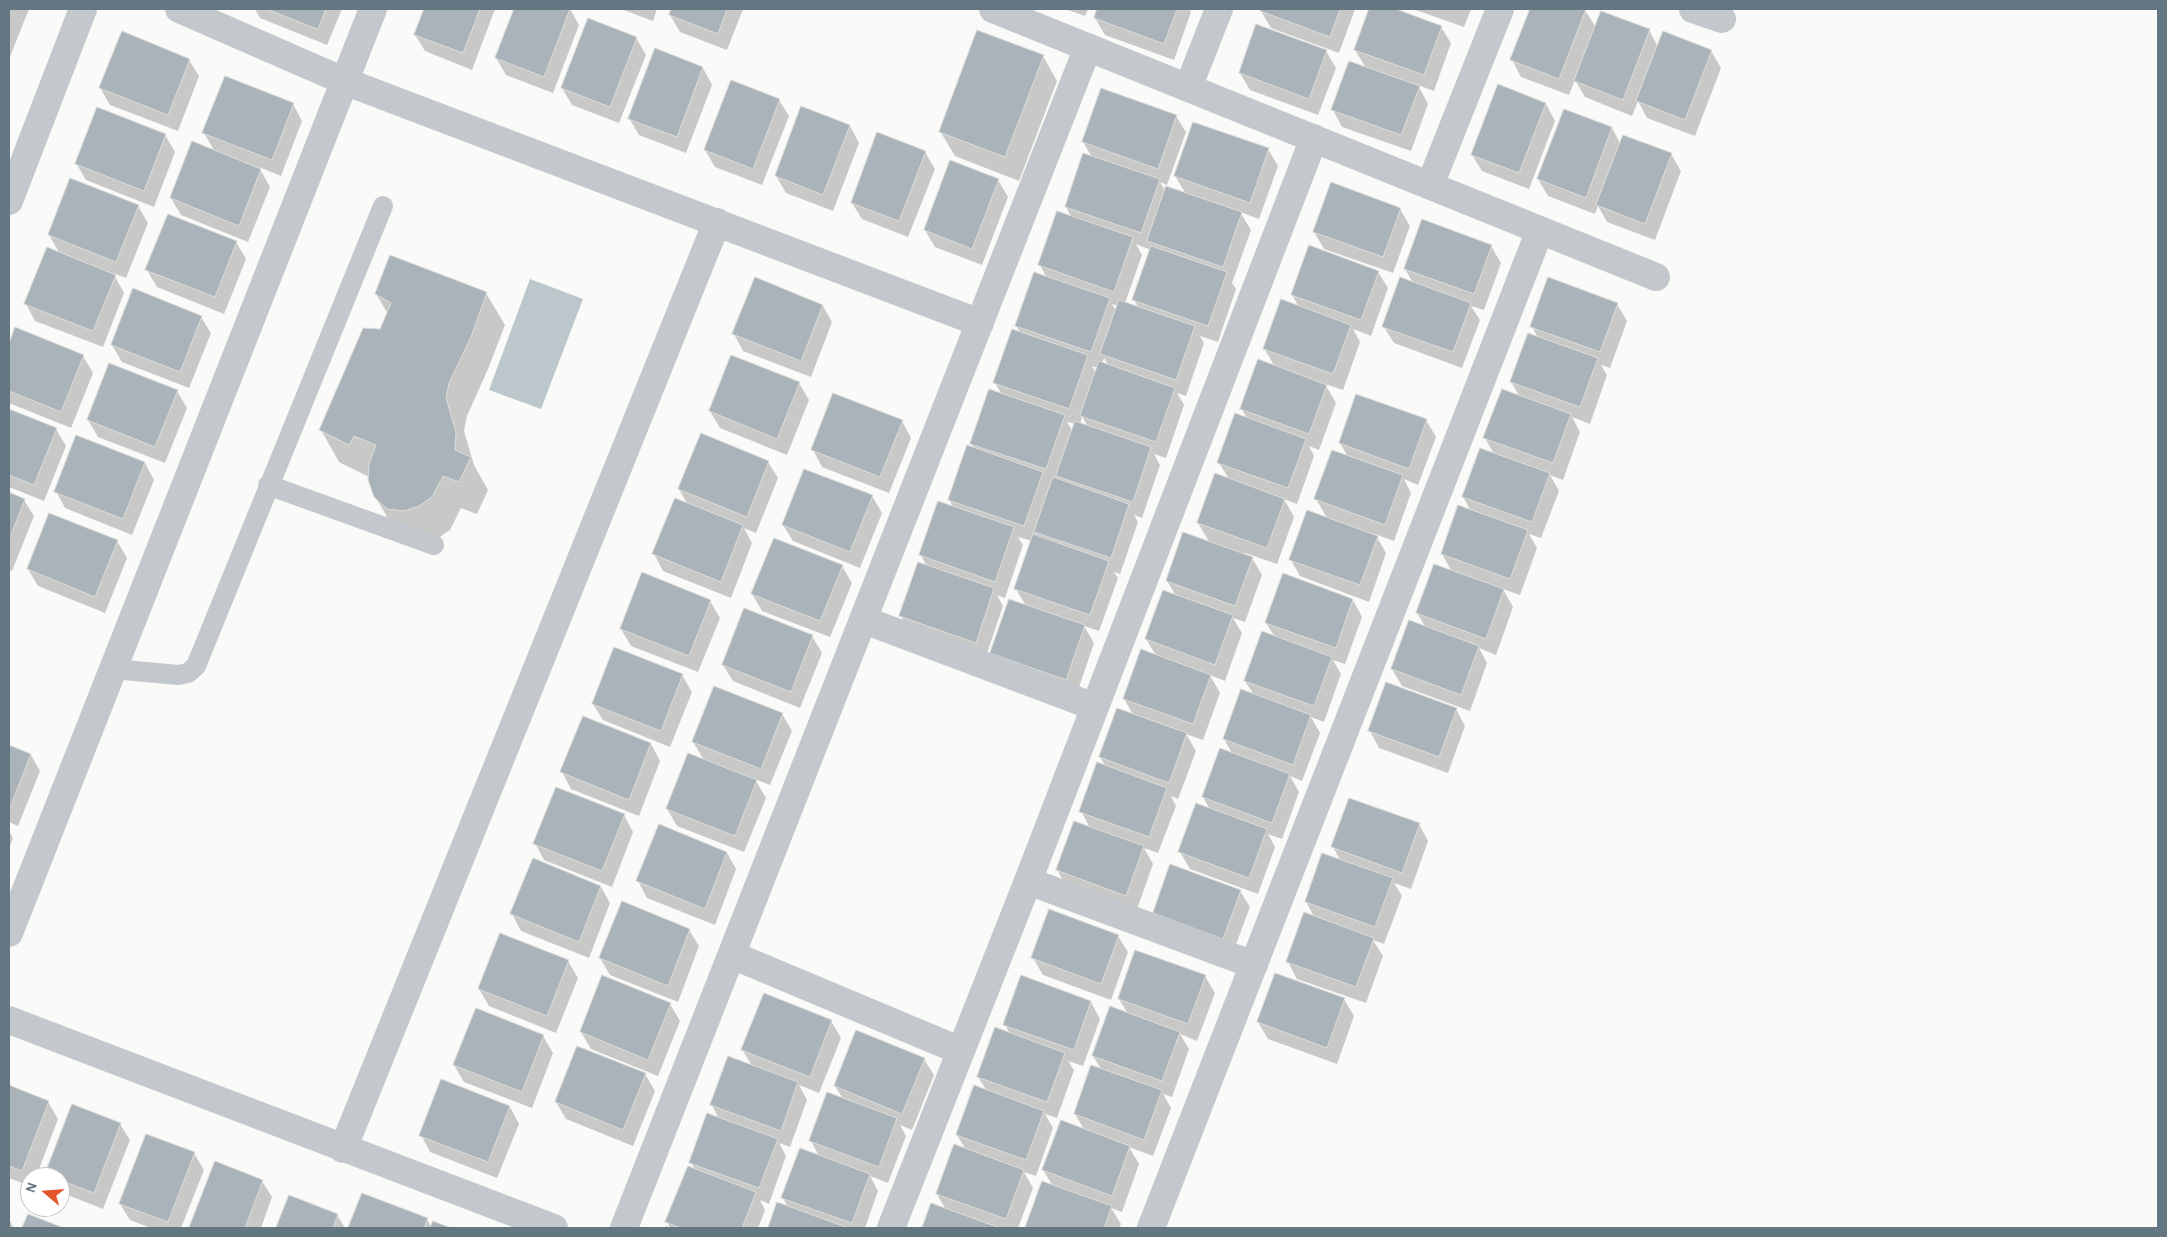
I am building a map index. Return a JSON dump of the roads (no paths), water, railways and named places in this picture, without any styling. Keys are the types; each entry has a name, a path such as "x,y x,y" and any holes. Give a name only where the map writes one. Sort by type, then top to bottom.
{"street":[{"path":"9,202 83,9"},
{"path":"179,9 344,81 980,323"},
{"path":"9,933 373,9"},
{"path":"993,9 1656,277"},
{"path":"1188,88 1219,9"},
{"path":"1430,186 1500,9"},
{"path":"1693,9 1722,19"},
{"path":"624,1228 1088,47"},
{"path":"891,1228 1028,881 1314,138"},
{"path":"343,1149 716,222"},
{"path":"1151,1228 1540,230"},
{"path":"864,620 1095,707"},
{"path":"1028,881 1254,966"},
{"path":"732,955 961,1051"},
{"path":"9,1020 554,1228"}],"lane":[{"path":"113,669 178,676 188,673 196,666 383,206"},
{"path":"268,485 434,545"}]}
